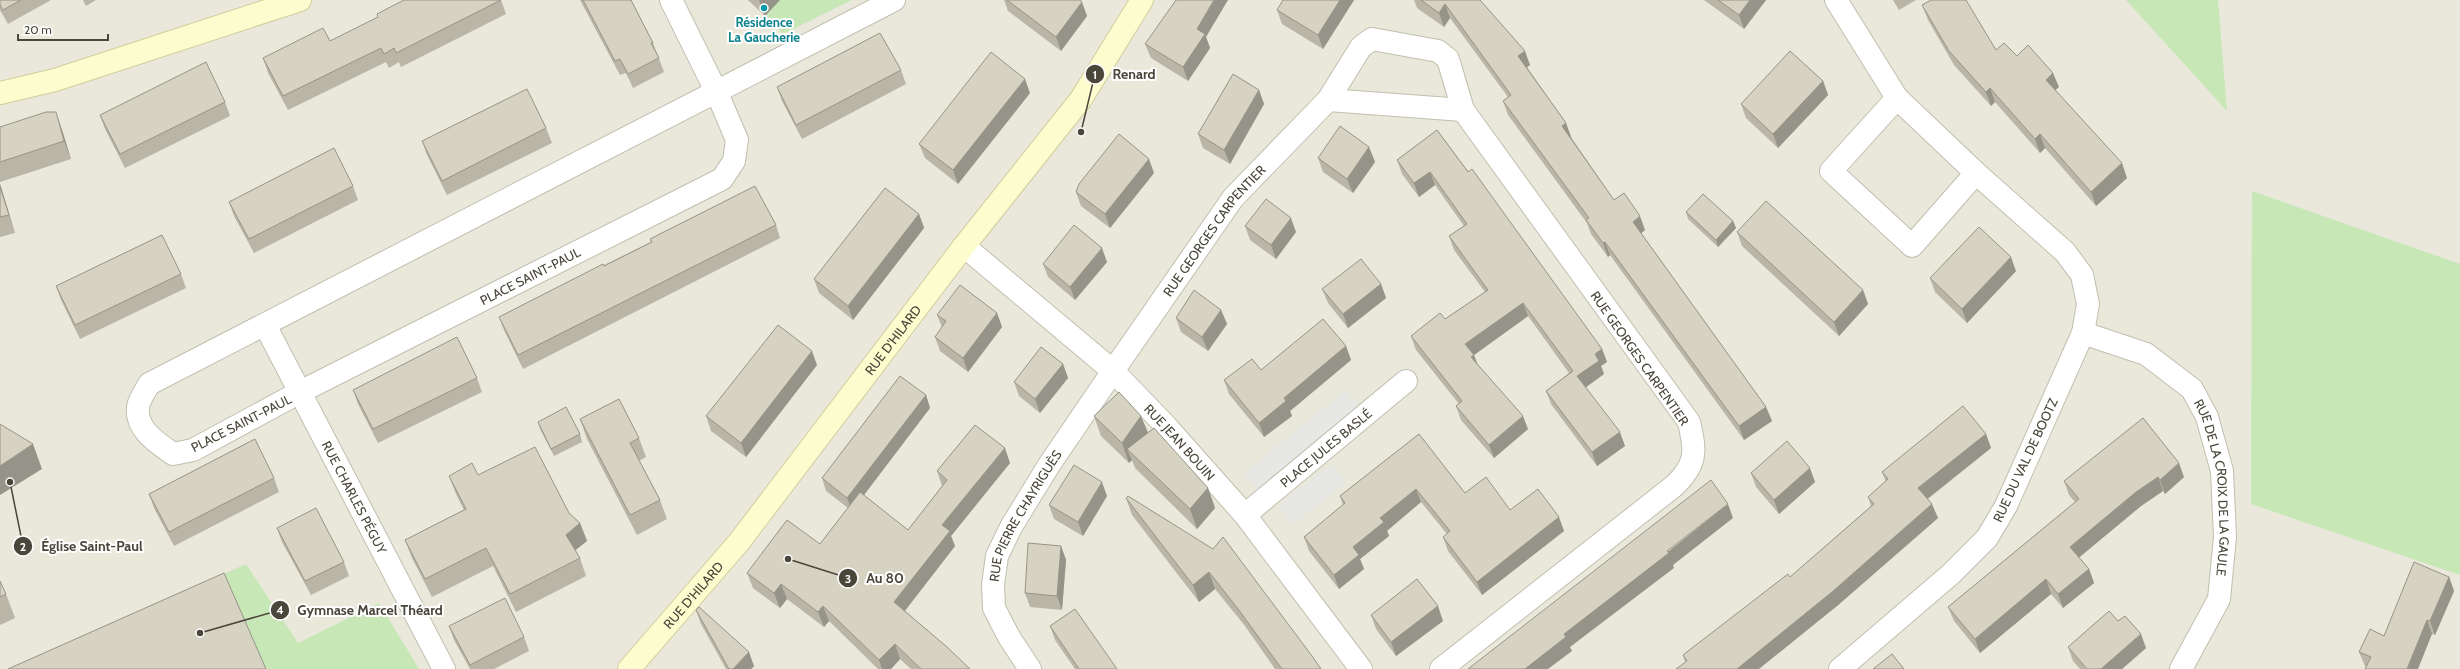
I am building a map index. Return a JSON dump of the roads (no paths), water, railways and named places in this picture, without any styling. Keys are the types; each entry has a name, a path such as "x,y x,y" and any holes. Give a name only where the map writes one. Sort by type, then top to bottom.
{"street":[{"path":"0,93 54,80 300,0"},
{"path":"671,0 717,93 894,0"},
{"path":"1836,0 1897,98 1976,173 2066,252 2082,275 2088,304 2083,333"},
{"name":"RUE D'HILARD","path":"629,669 739,542 964,246 1081,98 1139,1"},
{"name":"RUE GEORGES CARPENTIER","path":"1112,371 1233,198 1328,100 1361,47 1372,39 1438,51 1448,59 1463,110 1689,422 1695,448 1688,473 1674,486 1441,669"},
{"name":"PLACE SAINT-PAUL","path":"717,93 737,140 734,161 722,179 300,392 193,450 173,454 151,440 139,419 138,404 149,384 717,93"},
{"path":"1897,98 1831,171 1912,246 1976,173"},
{"path":"1328,100 1463,110"},
{"name":"RUE JEAN BOUIN","path":"964,246 1112,371 1166,426 1245,515 1361,669"},
{"name":"RUE CHARLES PÉGUY","path":"266,325 444,669"},
{"name":"RUE DU VAL DE BOOTZ","path":"1840,669 1951,574 1987,538 2006,506 2083,333"},
{"name":"RUE DE LA CROIX DE LA GAULE","path":"2083,333 2146,354 2192,389 2207,417 2222,471 2225,537 2219,599 2181,669"},
{"name":"RUE PIERRE CHAYRIGUÈS","path":"1030,669 1009,637 994,608 993,585 997,556 1011,527 1049,465 1112,371"},
{"name":"PLACE JULES BASLÉ","path":"1245,515 1406,381"}],"place":[{"name":"Résidence La Gaucherie","path":"764,8"},
{"name":"Renard","path":"1081,132"},
{"name":"Église Saint-Paul","path":"10,482"},
{"name":"Au 80","path":"788,559"},
{"name":"Gymnase Marcel Théard","path":"200,633"}]}
